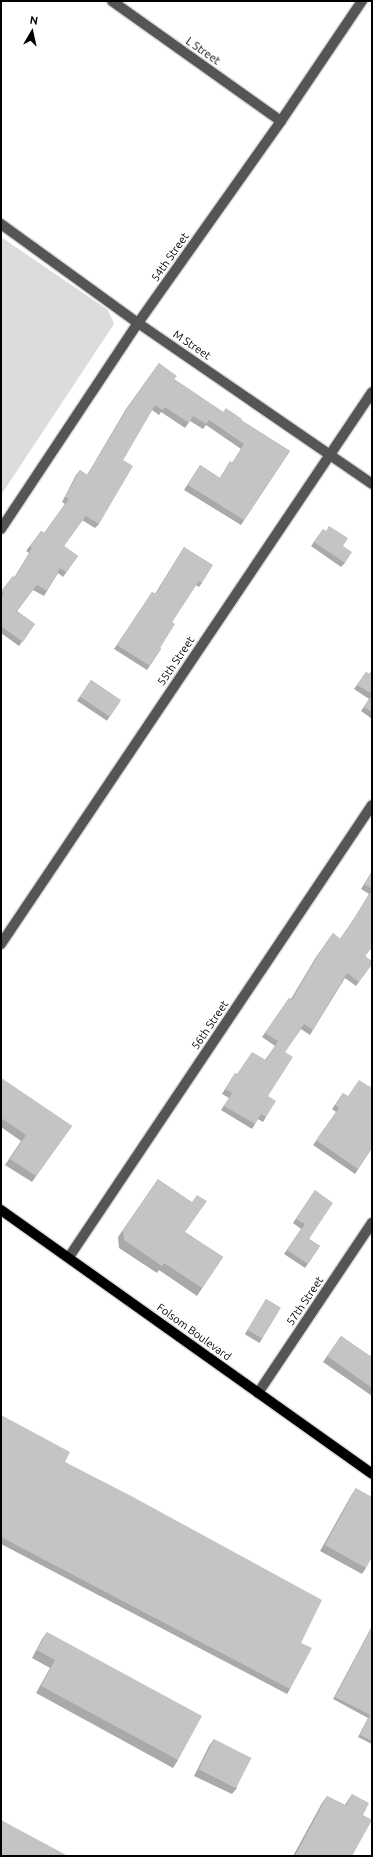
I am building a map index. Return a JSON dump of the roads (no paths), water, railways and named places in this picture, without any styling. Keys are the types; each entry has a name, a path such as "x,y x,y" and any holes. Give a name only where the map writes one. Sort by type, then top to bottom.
{"main road":[{"name":"Folsom Boulevard","path":"1,1210 372,1474"}],"street":[{"name":"L Street","path":"112,1 281,121"},
{"name":"54th Street","path":"1,529 138,322 281,121 362,1"},
{"name":"M Street","path":"1,224 138,322 372,484"},
{"name":"55th Street","path":"1,944 372,392"},
{"name":"56th Street","path":"69,1257 372,805"},
{"name":"57th Street","path":"258,1393 372,1223"}]}
